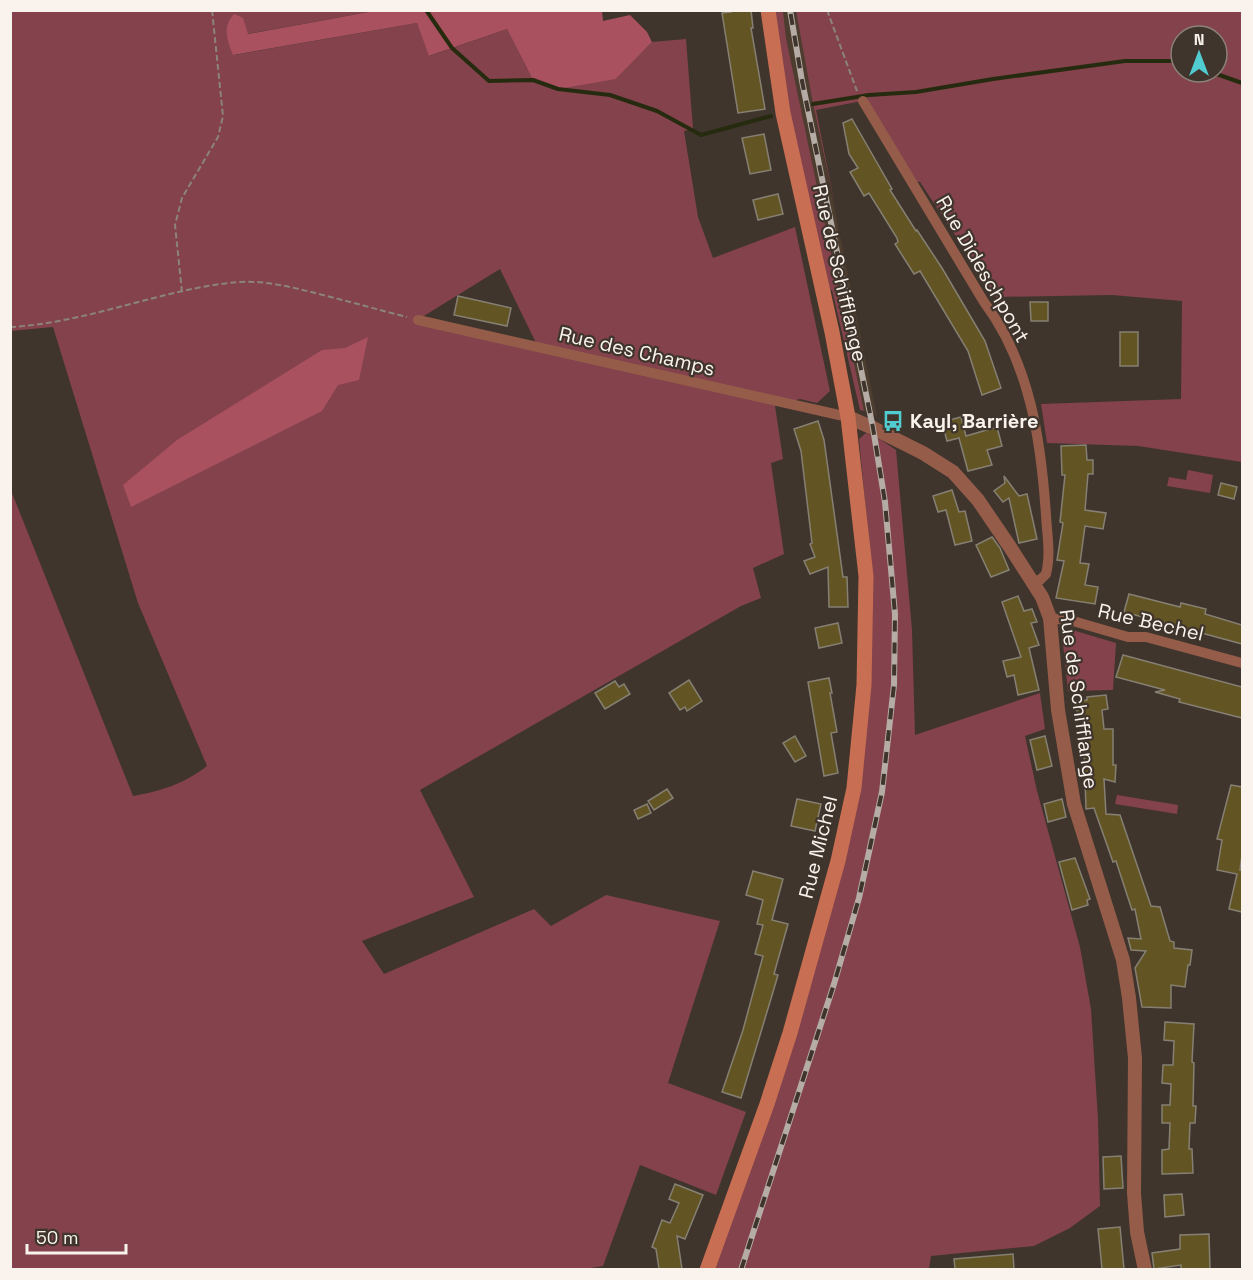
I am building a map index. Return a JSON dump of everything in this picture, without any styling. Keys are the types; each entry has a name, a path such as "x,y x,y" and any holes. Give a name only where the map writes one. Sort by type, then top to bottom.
{"main road":[{"name":"Rue de Schifflange","path":"768,10 783,113 836,352 848,417"},
{"name":"Rue Michel","path":"707,1269 767,1104 790,1033 838,861 854,788 864,685 866,576 848,417"}],"street":[{"name":"Rue Dideschpont","path":"860,96 995,317 1020,370 1033,408 1042,459 1048,548 1046,574 1040,580 1032,581"},
{"name":"Rue des Champs","path":"418,320 848,417"},
{"name":"Rue de Schifflange","path":"848,417 923,453 953,472 978,500 1032,581 1042,597 1050,618 1058,710 1074,804 1123,960 1129,998 1135,1058 1134,1193 1137,1232 1145,1269"},
{"name":"Rue Bechel","path":"1050,618 1073,621 1128,637 1146,637 1242,663"}],"path":[{"path":"182,292 175,225 182,198 218,137 223,116 212,10"},
{"path":"827,10 860,96"},
{"path":"10,327 92,315 182,292 237,282 282,285 418,320"}],"shaded area":[{"path":"11,11 374,11 247,34 234,55 417,23 430,56 507,29 533,80 616,79 652,42 686,39 693,129 684,131 698,217 713,258 795,227 830,391 817,403 800,399 775,406 783,459 771,463 784,554 753,568 761,598 741,606 420,790 474,897 362,941 384,974 534,909 551,926 606,895 720,921 668,1083 746,1112 716,1195 640,1165 603,1266 585,1269 11,1269 10,488 133,796 172,786 190,778 207,766 138,603 53,327 11,331","holes":["500,269 538,347 419,319"]},
{"path":"374,11 602,11 603,21 630,15 647,32 652,42 616,79 558,89 533,80 507,29 429,56 417,23 233,55 227,34 228,24 234,14 243,18 248,34"},
{"path":"768,11 783,11 786,38 864,411 860,410 832,290 822,291"},
{"path":"783,11 796,11 877,416 864,411 786,38"},
{"path":"796,11 1242,11 1242,462 1138,446 1047,443 1041,404 1181,399 1182,301 1112,295 996,297 920,182 911,181 862,101 816,110 836,211"},
{"path":"368,337 359,380 338,385 322,411 131,507 123,485 177,440 322,350 345,348"},
{"path":"866,433 896,450 912,630 915,735 1040,693 1045,729 1025,736 1037,791 1080,947 1091,1009 1098,1119 1100,1206 1070,1228 1034,1246 931,1256 929,1269 714,1270 855,809 873,586 859,439"},
{"path":"1188,470 1213,475 1210,493 1167,486 1169,477 1186,480"},
{"path":"1069,629 1116,643 1113,690 1068,691 1062,635"},
{"path":"1117,795 1178,805 1177,814 1115,804"}],"building":[{"path":"731,10 751,10 753,28 751,28 765,109 738,113 722,13 731,12"},
{"path":"852,119 892,189 890,190 942,268 985,341 1001,388 982,395 968,351 920,271 914,274 895,244 898,242 897,238 869,193 864,196 850,172 858,168 849,154 843,123"},
{"path":"764,134 771,170 750,174 742,138"},
{"path":"778,194 783,214 758,220 753,200"},
{"path":"458,296 511,308 507,326 454,315"},
{"path":"1030,302 1048,302 1048,321 1031,321"},
{"path":"1120,332 1138,332 1138,366 1120,366"},
{"path":"961,417 966,436 997,427 1002,446 987,450 992,465 968,471 959,438 947,441 942,422"},
{"path":"818,421 824,440 843,577 847,577 848,607 829,607 828,567 810,574 804,561 815,557 810,544 812,543 801,451 794,429"},
{"path":"1086,445 1087,460 1093,460 1093,474 1088,474 1085,510 1106,513 1103,529 1085,526 1080,563 1089,564 1085,585 1098,587 1095,604 1056,598 1064,561 1057,560 1063,523 1060,522 1065,475 1062,475 1061,446"},
{"path":"1004,476 1019,496 1027,494 1037,539 1019,543 1009,498 1003,502 994,491 1005,483"},
{"path":"1221,483 1237,487 1234,499 1218,495"},
{"path":"952,490 959,512 965,511 972,541 955,545 946,510 938,512 933,496"},
{"path":"992,537 1000,548 1009,570 991,577 976,545"},
{"path":"1129,594 1180,607 1181,603 1206,609 1205,614 1242,625 1242,644 1124,612"},
{"path":"1018,596 1024,611 1032,609 1037,622 1031,623 1039,645 1029,648 1039,690 1018,695 1014,675 1007,677 1003,661 1021,657 1002,602"},
{"path":"838,623 842,643 819,648 815,628"},
{"path":"1123,655 1242,687 1242,718 1179,702 1180,699 1155,692 1165,690 1116,677"},
{"path":"829,678 837,732 831,733 838,773 824,776 808,682"},
{"path":"689,680 702,701 687,711 685,707 680,710 669,693"},
{"path":"615,681 619,687 624,684 630,694 605,709 595,693"},
{"path":"1106,695 1108,709 1102,710 1104,729 1113,729 1113,765 1116,765 1115,782 1104,779 1106,814 1120,815 1151,906 1160,907 1170,941 1174,942 1174,948 1192,950 1185,987 1171,985 1171,1008 1142,1007 1135,968 1146,951 1131,950 1128,938 1141,939 1135,909 1132,910 1116,861 1113,862 1094,808 1086,809 1083,720 1078,721 1076,701"},
{"path":"795,736 806,756 795,762 783,743"},
{"path":"1045,736 1052,766 1037,770 1030,740"},
{"path":"1231,785 1242,787 1240,870 1242,870 1242,912 1229,909 1237,874 1217,870 1222,840 1217,839"},
{"path":"667,789 673,798 654,810 648,801"},
{"path":"797,799 821,804 815,831 791,826"},
{"path":"1062,799 1066,817 1048,822 1044,804"},
{"path":"647,804 651,813 638,819 634,810"},
{"path":"1075,858 1090,899 1087,900 1088,905 1072,910 1059,862"},
{"path":"753,871 783,879 772,920 788,924 774,974 778,975 741,1098 722,1092 743,1030 763,956 755,954 763,925 757,924 763,900 746,895"},
{"path":"1165,1022 1194,1024 1193,1106 1196,1106 1195,1123 1190,1123 1189,1149 1192,1149 1193,1173 1162,1174 1162,1150 1169,1149 1170,1123 1162,1123 1162,1105 1170,1105 1171,1084 1162,1083 1163,1065 1173,1065 1174,1041 1164,1040"},
{"path":"1121,1156 1123,1188 1104,1189 1103,1157"},
{"path":"675,1184 703,1195 685,1239 677,1236 682,1269 659,1269 656,1249 652,1247 662,1220 670,1223 679,1203 669,1199"},
{"path":"1182,1194 1184,1215 1165,1217 1164,1195"},
{"path":"1120,1227 1124,1269 1102,1269 1098,1229"},
{"path":"1209,1234 1210,1269 1181,1269 1181,1265 1154,1269 1152,1253 1180,1249 1180,1235"},
{"path":"1013,1254 1014,1269 955,1269 954,1259"}],"waterway":[{"path":"426,10 452,48 489,81 533,80 558,89 610,95 657,111 701,135 771,116"},
{"path":"813,104 869,95 916,92 1125,61 1169,61"},
{"path":"1229,78 1242,83"}],"railway":[{"path":"741,1270 834,984 859,898 882,792 894,685 895,614 885,502 873,428 802,81 790,10"}],"place":[{"name":"Kayl, Barrière","path":"893,421"}]}
